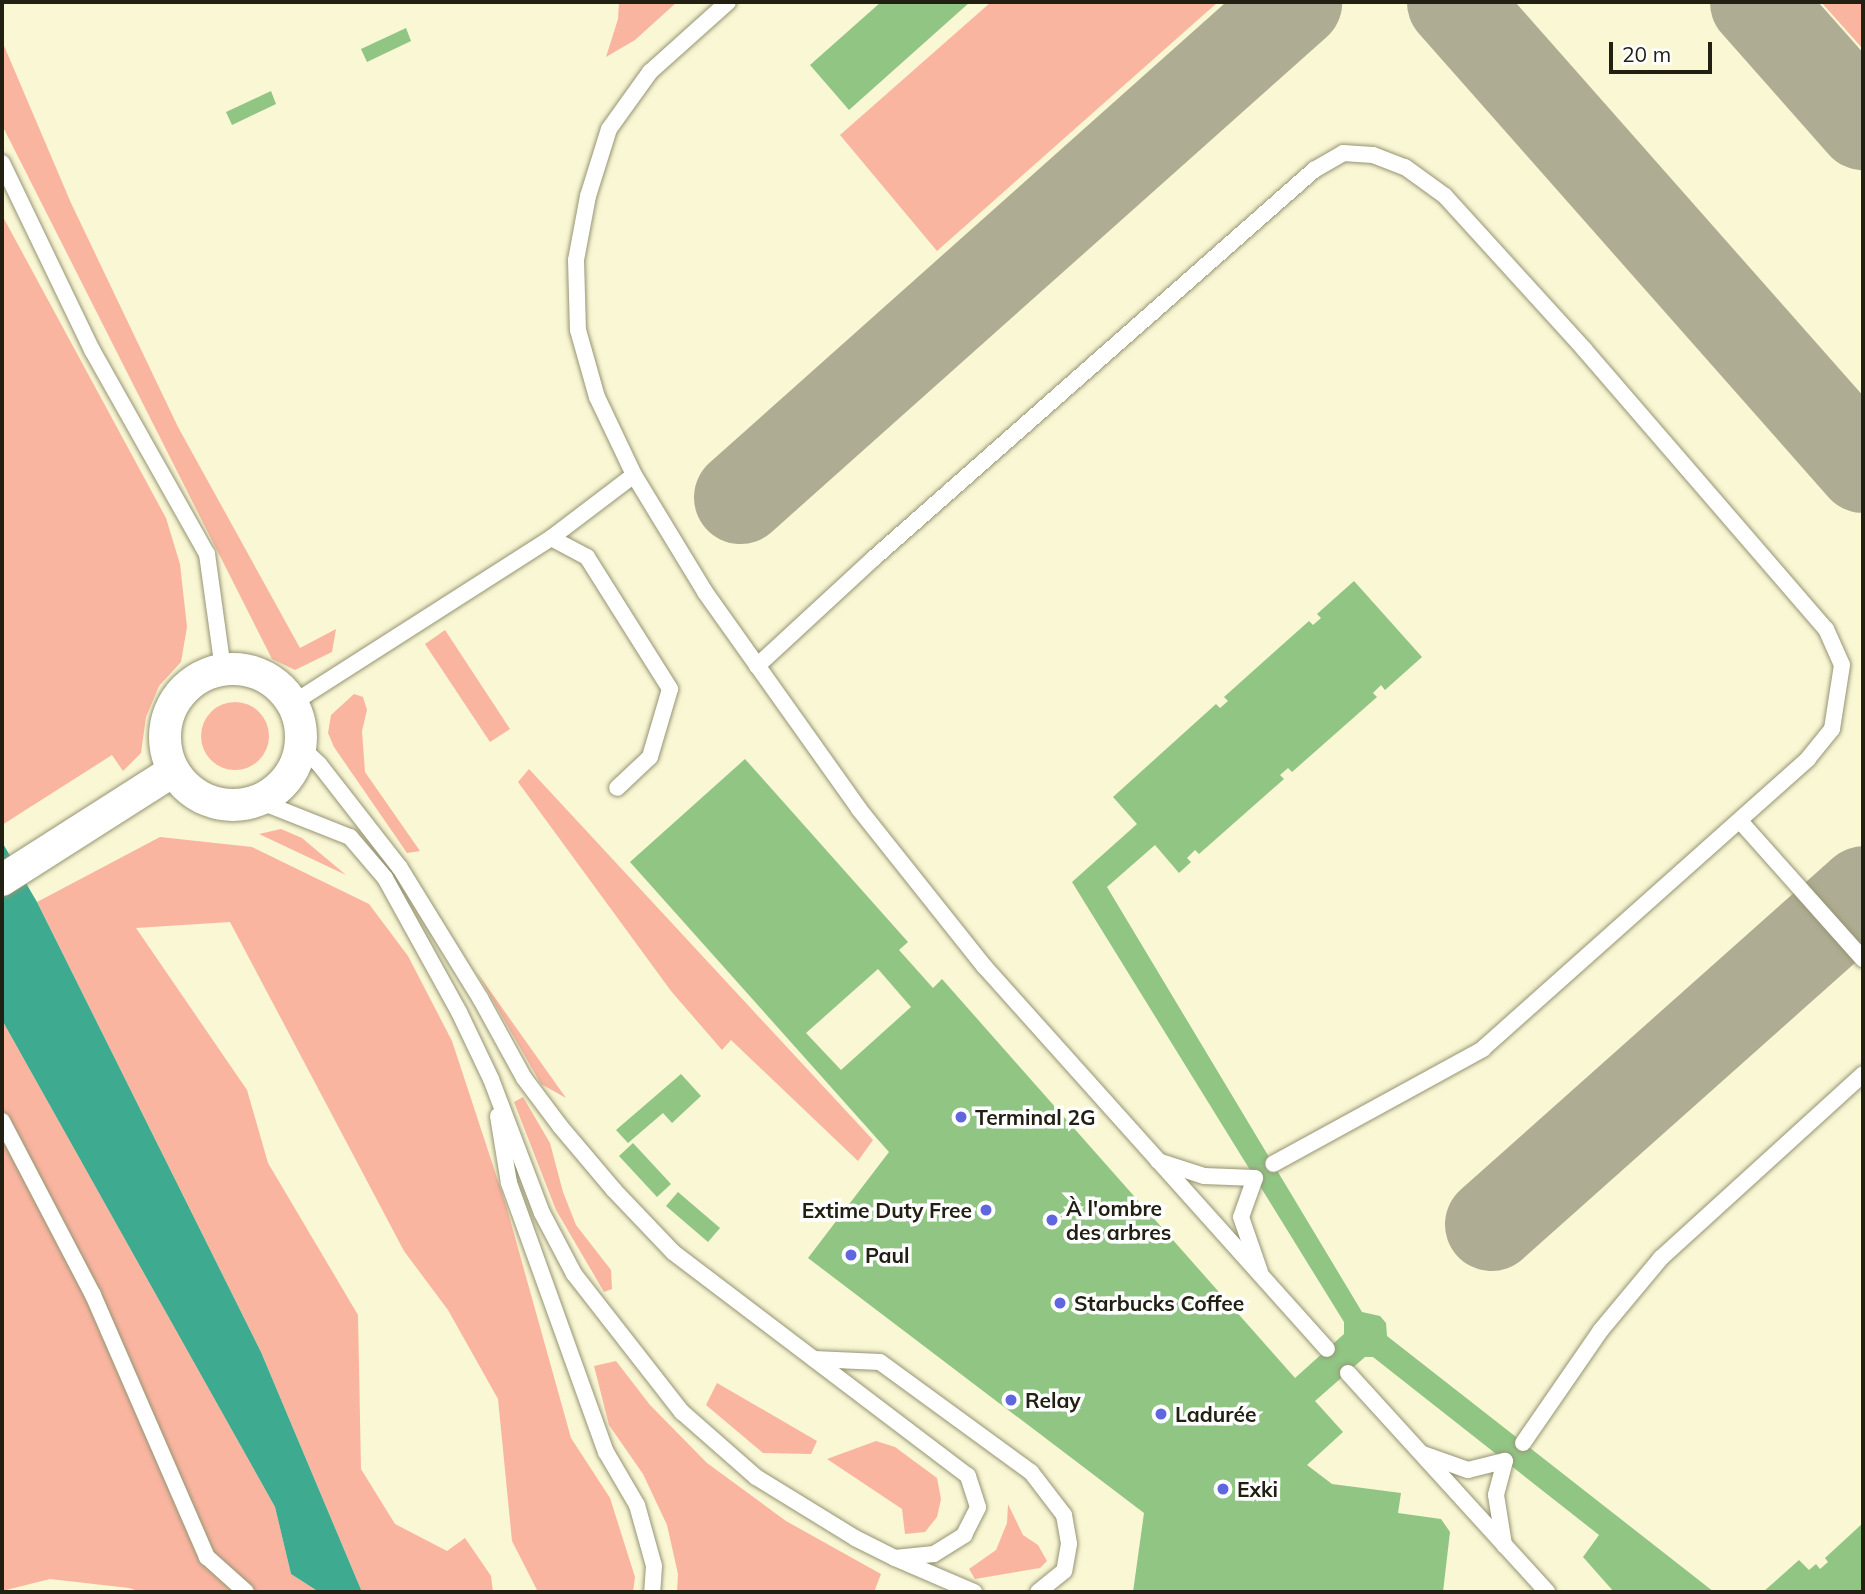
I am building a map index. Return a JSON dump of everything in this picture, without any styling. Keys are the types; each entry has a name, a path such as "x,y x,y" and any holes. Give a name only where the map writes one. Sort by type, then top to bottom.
{"street":[{"path":"223,669 244,669 264,676 280,687 293,704 301,724 301,747 288,779 259,801 240,806 220,805 201,798 173,771 166,750 165,728 171,706 184,688 202,676 223,669"},
{"path":"2,880 173,771"}],"lane":[{"path":"727,2 650,72 609,129 589,196 576,260 578,330 597,397 634,475 705,592 859,809 975,956 1327,1349"},
{"path":"757,666 874,558 1314,170 1343,153 1373,155 1405,167 1445,196 1584,349 1826,629 1842,665 1832,729 1808,760 1483,1049 1273,1164"},
{"path":"2,163 92,351 207,554 223,669"},
{"path":"293,704 551,538 634,475"},
{"path":"551,538 587,557 670,689 650,757 617,788"},
{"path":"301,747 319,764 400,868 480,998 524,1078 569,1137 673,1252 968,1476 978,1507 964,1535 934,1554 895,1558"},
{"path":"259,801 350,837 385,878 460,1012 491,1079 542,1213 574,1275 682,1412 756,1477 855,1538 974,1592"},
{"path":"1740,821 1863,959"},
{"path":"1523,1443 1601,1330 1661,1258 1863,1074"},
{"path":"491,1079 509,1183 606,1452 636,1505 654,1566 652,1592"},
{"path":"2,1121 93,1295 207,1557 246,1592"},
{"path":"1156,1160 1205,1176 1255,1178 1241,1217 1262,1278"},
{"path":"814,1359 880,1362 1031,1472 1064,1514 1069,1544 1065,1571 1038,1592"},
{"path":"1348,1373 1547,1592"},
{"path":"1420,1453 1468,1470 1505,1461 1496,1495 1504,1545"}],"shaded area":[{"path":"619,2 677,2 635,40 606,57 618,19"},
{"path":"991,2 1218,2 937,251 840,135"},
{"path":"1821,2 1863,2 1863,49"},
{"path":"2,41 71,203 178,427 300,648 336,629 332,652 295,670 272,659 2,125"},
{"path":"2,215 166,518 180,564 187,627 181,662 159,686 146,717 141,753 123,771 112,755 2,825"},
{"path":"445,630 510,729 490,742 425,644"},
{"path":"354,694 363,697 367,710 362,731 365,772 420,851 407,853 334,747 328,733 331,715"},
{"path":"228,702 242,702 254,707 264,717 269,736 264,755 254,765 242,770 228,770 216,765 206,755 201,743 201,729 206,717 216,707"},
{"path":"529,769 873,1140 858,1161 731,1040 722,1050 671,991 518,782"},
{"path":"281,829 302,838 346,875 259,834"},
{"path":"160,837 252,847 369,904 408,956 452,1041 506,1205 571,1438 610,1498 635,1577 633,1592 538,1592 512,1541 498,1399 448,1310 404,1251 230,922 136,928 247,1090 268,1163 358,1315 361,1469 395,1524 447,1551 465,1538 491,1576 493,1592 362,1592 261,1352 37,902"},
{"path":"476,971 566,1098 541,1084"},
{"path":"2,1020 275,1507 291,1574 319,1592 141,1592 129,1588 50,1579 2,1591"},
{"path":"523,1097 550,1143 563,1192 576,1225 611,1270 612,1289 604,1292 556,1210 514,1102"},
{"path":"616,1361 650,1405 707,1463 786,1521 881,1574 874,1592 677,1592 678,1574 667,1525 643,1474 609,1425 594,1366"},
{"path":"717,1383 817,1441 811,1454 763,1453 706,1405"},
{"path":"876,1441 895,1447 937,1478 941,1499 937,1517 925,1532 905,1534 902,1509 827,1459"},
{"path":"1008,1504 1023,1535 1038,1545 1047,1561 1040,1568 975,1579 969,1569 996,1550 1007,1523"}],"water":[{"path":"2,842 37,902 261,1352 362,1592 319,1592 291,1574 275,1507 2,1020"}],"building":[{"path":"881,2 970,2 849,110 810,65"},
{"path":"406,28 411,41 367,62 361,49"},
{"path":"271,91 276,104 232,125 226,112"},
{"name":"Terminal 2G","path":"1354,581 1422,657 1385,690 1381,685 1373,693 1377,697 1292,772 1288,768 1280,775 1284,779 1199,854 1195,850 1187,858 1191,862 1179,873 1155,845 1107,887 1362,1312 1380,1316 1386,1323 1387,1336 1714,1592 1614,1592 1583,1557 1599,1535 1373,1357 1365,1357 1315,1401 1343,1432 1307,1465 1332,1484 1401,1493 1398,1513 1441,1519 1450,1532 1443,1592 1133,1592 1144,1513 808,1258 889,1152 630,862 745,759 908,942 899,950 933,988 942,979 1295,1378 1344,1334 1344,1322 1072,882 1137,824 1113,797 1216,704 1220,708 1228,701 1224,697 1309,621 1313,625 1321,618 1317,614","holes":["878,969 911,1007 841,1070 806,1033"]},
{"path":"681,1074 701,1096 672,1123 663,1113 628,1143 616,1130"},
{"path":"633,1143 671,1184 657,1197 619,1156"},
{"path":"678,1192 720,1228 708,1242 666,1206"},
{"path":"1863,1523 1863,1592 1763,1592 1799,1560 1809,1570 1816,1564 1820,1569 1828,1562 1825,1558"}],"taxiway":[{"path":"740,497 1295,2"},
{"path":"1453,2 1863,466"},
{"path":"1756,2 1863,123"},
{"path":"1491,1224 1863,892"}],"place":[{"name":"Terminal 2G","path":"961,1117"},
{"name":"Extime Duty Free","path":"986,1210"},
{"name":"À l'ombre des arbres","path":"1052,1220"},
{"name":"Paul","path":"851,1255"},
{"name":"Starbucks Coffee","path":"1060,1303"},
{"name":"Relay","path":"1011,1400"},
{"name":"Ladurée","path":"1161,1414"},
{"name":"Exki","path":"1223,1489"}]}
